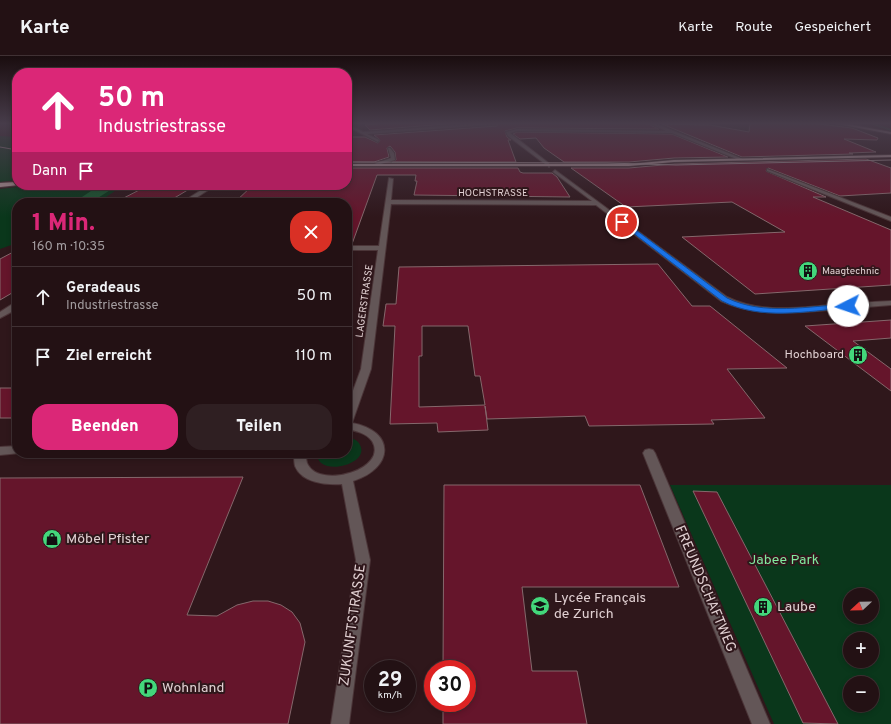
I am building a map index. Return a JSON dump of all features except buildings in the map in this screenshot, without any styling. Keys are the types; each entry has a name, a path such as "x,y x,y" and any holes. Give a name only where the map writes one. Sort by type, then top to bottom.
{"main road":[{"path":"352,166 629,165 674,160 891,156"},
{"path":"0,185 12,184"}],"street":[{"path":"376,165 392,160 392,154"},
{"path":"534,154 549,166"},
{"path":"728,154 741,159"},
{"path":"769,170 891,219"},
{"path":"555,171 724,299 741,307 756,310 777,311 891,303"},
{"name":"LAGERSTRASSE","path":"352,408 366,369 391,179"},
{"path":"192,198 205,190"},
{"name":"HOCHSTRASSE","path":"389,202 597,202"},
{"path":"352,248 383,248"},
{"path":"0,316 12,308"},
{"path":"299,458 302,466 308,473 319,478 332,481 360,475 370,468 377,460 380,452 379,445 371,434 364,430 352,427"},
{"path":"0,451 12,450"},
{"name":"FREUNDSCHAFTWEG","path":"649,453 761,724"},
{"name":"ZUKUNFTSTRASSE","path":"340,724 363,560 347,479"}],"green space":[{"path":"0,154 12,154 12,181 0,182"},
{"path":"394,161 515,161 516,164 387,164"},
{"path":"12,188 12,190 116,190 104,198 12,198 12,245 0,249 0,189"},
{"path":"352,439 360,445 361,452 358,458 351,463 333,467 325,465 319,461 318,458 352,458"},
{"name":"Jabee Park","path":"670,485 891,485 891,724 774,724"}],"shaded area":[{"path":"92,190 110,190 98,198 80,198"}],"tram line":[{"path":"352,162 607,163 676,165 891,160"}],"place":[{"name":"Maagtechnic","path":"808,271"},
{"name":"Hochboard","path":"858,355"},
{"name":"Möbel Pfister","path":"52,539"},
{"name":"Lycée Français de Zurich","path":"540,606"},
{"name":"Laube","path":"763,607"},
{"name":"Wohnland","path":"148,688"}],"route":[{"path":"622,222 724,299 735,305 748,309 770,311 848,306"}]}
